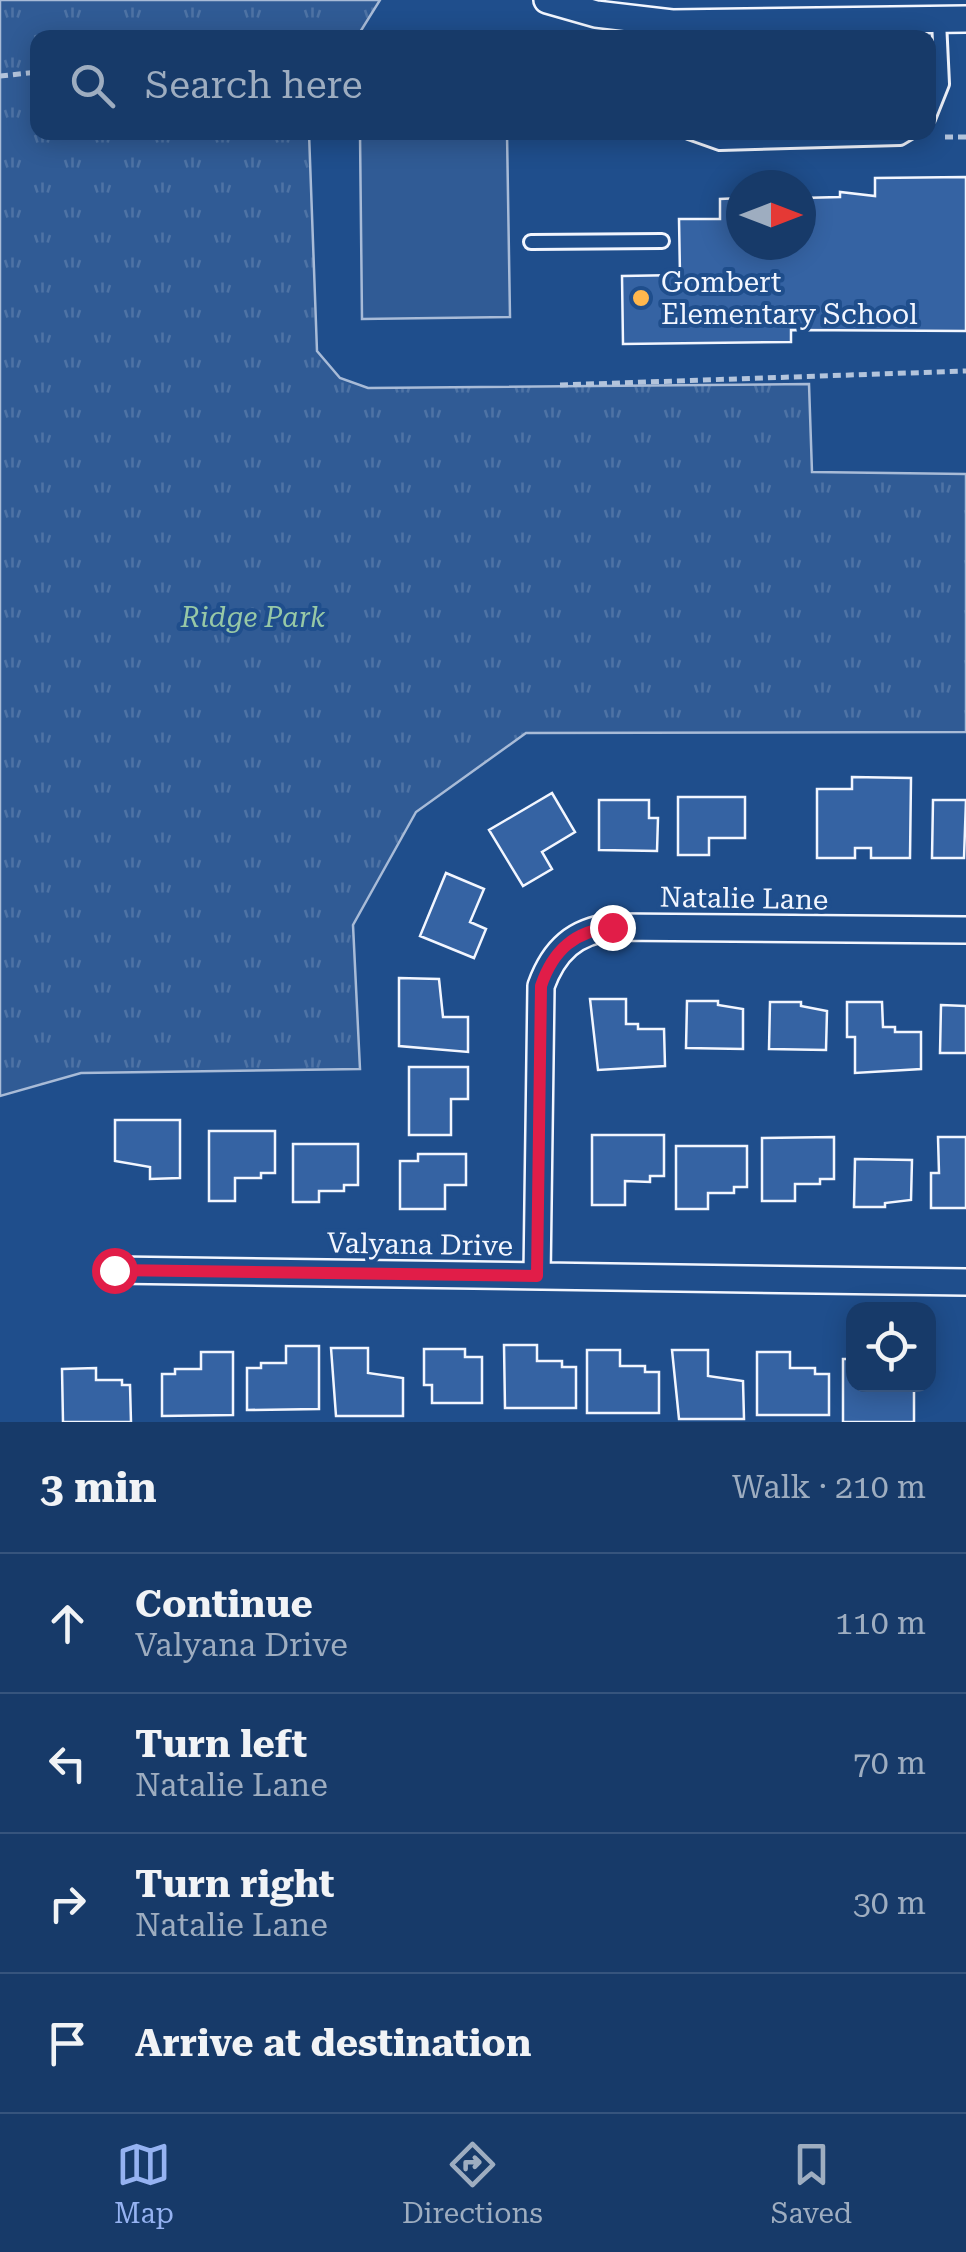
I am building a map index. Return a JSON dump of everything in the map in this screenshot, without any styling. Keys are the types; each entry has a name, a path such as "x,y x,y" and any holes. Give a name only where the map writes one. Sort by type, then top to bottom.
{"street":[{"path":"546,0 647,29 938,10 966,19"},
{"name":"Natalie Lane","path":"537,1276 541,986 562,947 578,935 612,927 966,930"},
{"name":"Valyana Drive","path":"114,1270 966,1282"}],"lane":[{"path":"936,99 942,84 938,10"},
{"path":"712,140 828,140"},
{"path":"531,242 662,241"}],"path":[{"path":"0,76 30,73"},
{"path":"945,138 966,137"},
{"path":"560,385 966,371"}],"shaded area":[{"path":"360,140 507,140 510,317 362,319"}],"green space":[{"name":"Ridge Park","path":"0,0 380,0 361,30 30,30 30,140 309,140 317,351 340,378 368,388 809,384 812,472 966,474 966,732 526,733 416,812 353,925 360,1069 81,1073 0,1096"}],"building":[{"path":"966,177 966,331 791,330 791,342 623,344 622,276 680,275 679,219 720,219 720,199 726,199 726,260 816,260 816,198 840,197 840,192 875,196 875,178"},
{"path":"852,777 911,778 910,858 871,858 871,848 855,848 855,858 817,858 817,789 852,789"},
{"path":"552,793 575,832 542,852 552,869 523,886 489,830"},
{"path":"678,797 745,797 745,838 709,838 709,855 678,855"},
{"path":"599,800 649,800 649,818 658,818 657,851 599,850"},
{"path":"933,800 966,800 964,858 932,858"},
{"path":"446,873 484,889 470,922 486,929 474,958 420,936"},
{"path":"399,978 439,979 443,1017 468,1017 468,1052 399,1046"},
{"path":"590,999 626,999 626,1024 638,1024 638,1029 664,1029 665,1066 598,1070"},
{"path":"687,1001 718,1001 718,1005 743,1009 743,1049 686,1048"},
{"path":"770,1002 801,1002 801,1006 827,1011 826,1050 769,1049"},
{"path":"847,1002 882,1002 883,1027 895,1027 895,1032 921,1032 921,1069 855,1073 855,1037 847,1037"},
{"path":"941,1005 966,1006 966,1053 940,1053"},
{"path":"409,1067 468,1067 468,1099 451,1099 451,1135 409,1135"},
{"path":"115,1120 180,1120 180,1178 150,1179 150,1167 115,1161"},
{"path":"209,1131 275,1131 275,1173 261,1173 261,1178 235,1178 235,1201 209,1201"},
{"path":"592,1135 664,1135 664,1176 650,1176 650,1182 625,1181 625,1205 592,1205"},
{"path":"834,1137 834,1179 820,1179 820,1184 795,1184 795,1201 762,1201 762,1138"},
{"path":"938,1137 966,1137 966,1208 931,1208 931,1173 939,1173"},
{"path":"293,1144 358,1144 358,1185 344,1185 344,1191 319,1191 319,1202 293,1202"},
{"path":"676,1146 747,1146 747,1187 734,1187 734,1193 708,1193 708,1209 676,1209"},
{"path":"418,1154 466,1154 466,1185 445,1185 445,1209 400,1209 400,1161 418,1161"},
{"path":"855,1159 912,1160 911,1200 885,1203 885,1207 854,1207"},
{"path":"504,1345 537,1345 537,1361 562,1361 562,1367 576,1367 576,1408 505,1408"},
{"path":"286,1346 319,1346 319,1409 247,1410 247,1368 261,1368 261,1363 286,1363"},
{"path":"331,1348 368,1348 368,1373 403,1378 403,1416 336,1416"},
{"path":"424,1349 465,1349 465,1357 482,1357 482,1403 432,1403 432,1385 424,1385"},
{"path":"587,1350 620,1350 620,1366 645,1366 645,1372 659,1372 659,1413 587,1413"},
{"path":"672,1350 708,1350 708,1376 743,1381 744,1419 679,1419"},
{"path":"201,1352 233,1352 233,1415 162,1416 162,1374 175,1374 175,1369 201,1369"},
{"path":"757,1352 790,1352 790,1368 815,1368 815,1374 829,1374 829,1415 757,1415"},
{"path":"843,1359 846,1392 914,1392 914,1422 843,1422"},
{"path":"96,1368 96,1380 122,1380 122,1385 130,1385 131,1422 63,1422 62,1369"}],"place":[{"name":"Gombert Elementary School","path":"641,298"}],"route":[{"path":"114,1270 537,1276 541,986 546,970 562,947 578,935 612,927"}]}
